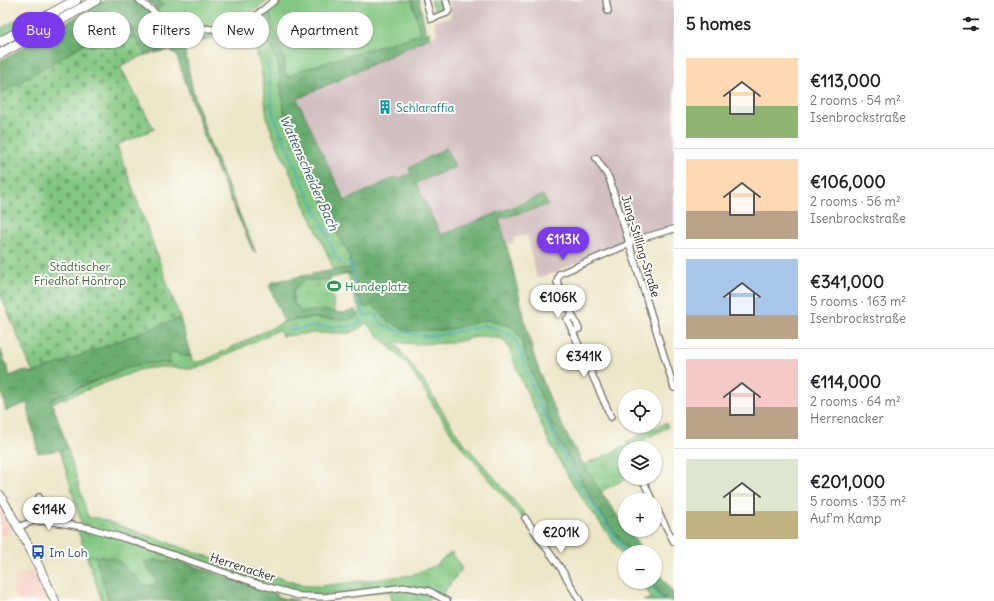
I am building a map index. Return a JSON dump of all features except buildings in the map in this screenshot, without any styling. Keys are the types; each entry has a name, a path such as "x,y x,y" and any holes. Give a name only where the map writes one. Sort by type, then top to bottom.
{"main road":[{"path":"0,42 76,0"},
{"path":"0,54 96,0"},
{"path":"0,496 39,565 55,601"}],"street":[{"path":"138,0 169,24 182,27 212,29"},
{"path":"144,0 149,8"},
{"path":"260,12 275,0"},
{"path":"426,0 431,19 447,14 449,10 446,0"},
{"path":"606,0 608,11"},
{"name":"Jung-Stilling-Straße","path":"596,158 609,178 674,388"},
{"path":"611,417 567,319 572,315 558,282 559,274 628,243 674,229"},
{"path":"34,522 33,518 41,502 39,497"},
{"path":"525,518 562,570 580,601"},
{"path":"662,519 674,542"},
{"name":"Herrenacker","path":"18,527 34,522 70,524 99,530 251,582 300,596 325,597 407,587 429,591 447,601"}],"shaded area":[{"path":"448,0 674,0 674,236 671,237 668,227 623,239 624,244 564,268 556,273 537,278 527,235 514,238 515,242 507,245 499,219 441,235 416,183 454,167 410,168 412,173 397,180 396,178 344,201 297,99 437,34 434,22 436,20 451,17"},
{"path":"0,507 13,530 0,537"},
{"path":"35,569 49,601 17,601 11,587 17,585 14,578"}],"green space":[{"path":"105,0 136,0 151,12 138,12 138,42 130,28 130,12 84,12"},
{"path":"148,0 159,0 163,5 156,10"},
{"path":"159,0 270,0 251,12 212,12 212,26 204,25 204,12 158,12 156,10 163,5"},
{"path":"277,0 412,0 420,34 301,70 289,77 285,72 284,59 280,48 373,48 373,12 277,12 277,37 268,9"},
{"path":"412,0 419,0 426,33 430,32 431,37 297,99 345,201 396,177 398,179 411,173 409,168 446,148 455,167 416,183 441,235 543,195 548,205 499,219 509,252 533,352 541,376 560,421 584,465 618,516 618,537 595,505 553,430 525,354 521,338 511,326 486,320 447,330 406,331 388,321 372,305 365,308 357,294 352,273 323,280 304,280 293,290 293,301 301,312 324,310 343,313 355,310 358,315 349,320 309,318 284,322 269,285 272,282 351,268 349,254 338,234 285,116 278,62 269,43 269,12 277,37 277,48 280,48 284,59 285,72 289,76 301,70 420,34"},
{"path":"431,0 441,0 443,8 439,13 434,10"},
{"path":"73,19 73,48 78,48 0,94 0,61 22,48 65,48 65,23"},
{"path":"12,22 12,31 0,38 0,29"},
{"name":"Städtischer Friedhof Höntrop","path":"130,29 138,43 138,48 141,48 145,55 120,66 154,129 117,145 180,318 33,373 0,293 0,94 78,48 130,48"},
{"path":"204,29 212,29 212,38 204,40"},
{"path":"269,43 278,62 285,117 338,234 349,254 351,268 333,270 330,260 273,136 267,119 262,75 255,48 269,48"},
{"path":"141,48 184,48 193,91 210,144 256,253 253,251 207,145 176,54 170,50 145,55"},
{"path":"352,273 357,294 372,305 388,321 447,330 486,320 511,326 521,337 525,354 553,430 595,505 624,545 618,545 618,548 575,488 551,446 508,346 503,339 482,336 450,343 414,344 394,342 422,379 459,437 527,516 523,519 455,439 409,367 366,323 357,330 349,333 314,333 282,336 279,330 205,365 191,369 162,367 142,369 52,403 51,400 132,366 149,363 169,363 169,354 174,352 191,357 194,362 203,361 284,322 309,318 349,320 361,312 355,300 348,274"},
{"path":"330,278 335,312 301,312 293,301 293,290 304,280"},
{"path":"180,318 191,357 173,352 169,354 170,363 149,363 132,366 51,399 68,449 38,453 27,403 6,411 0,386 0,348 10,376 24,370 33,373"},
{"path":"666,423 668,427 662,430 662,425"},
{"path":"644,433 657,433 641,441 627,441"},
{"path":"68,449 88,517 98,518 203,555 306,586 321,586 412,575 434,566 452,552 462,569 439,598 428,599 428,601 392,601 390,591 329,595 294,594 90,527 89,524 82,525 60,450"},
{"path":"618,450 618,483 600,492 583,465"},
{"path":"77,528 85,528 137,544 236,581 189,566 153,560 144,562 157,581 155,585 145,586 116,559 95,556 109,601 102,601"},
{"path":"618,537 633,537 638,545 624,545"},
{"path":"95,556 116,559 145,586 155,585 157,581 144,562 156,560 172,562 209,571 276,594 276,597 299,601 109,601"},
{"path":"662,578 674,594 674,601 665,601 656,589 662,589"},
{"path":"646,589 656,589 665,601 643,601 652,598"}],"waterway":[{"name":"Wattenscheider Bach","path":"268,64 273,114 300,177 327,234 336,258 341,262"},
{"name":"Wattenscheider Bach","path":"347,261 352,267 356,293 365,316 373,314 383,325 396,330 422,336 441,335 485,325 505,332 515,338 535,393 560,450 583,491 621,545"},
{"path":"288,330 312,327 345,327 357,325 361,320"},
{"name":"Wattenscheider Bach","path":"653,589 663,601"}],"place":[{"name":"Schlaraffia","path":"385,107"},
{"name":"Hundeplatz","path":"334,286"},
{"name":"Im Loh","path":"38,552"}]}
